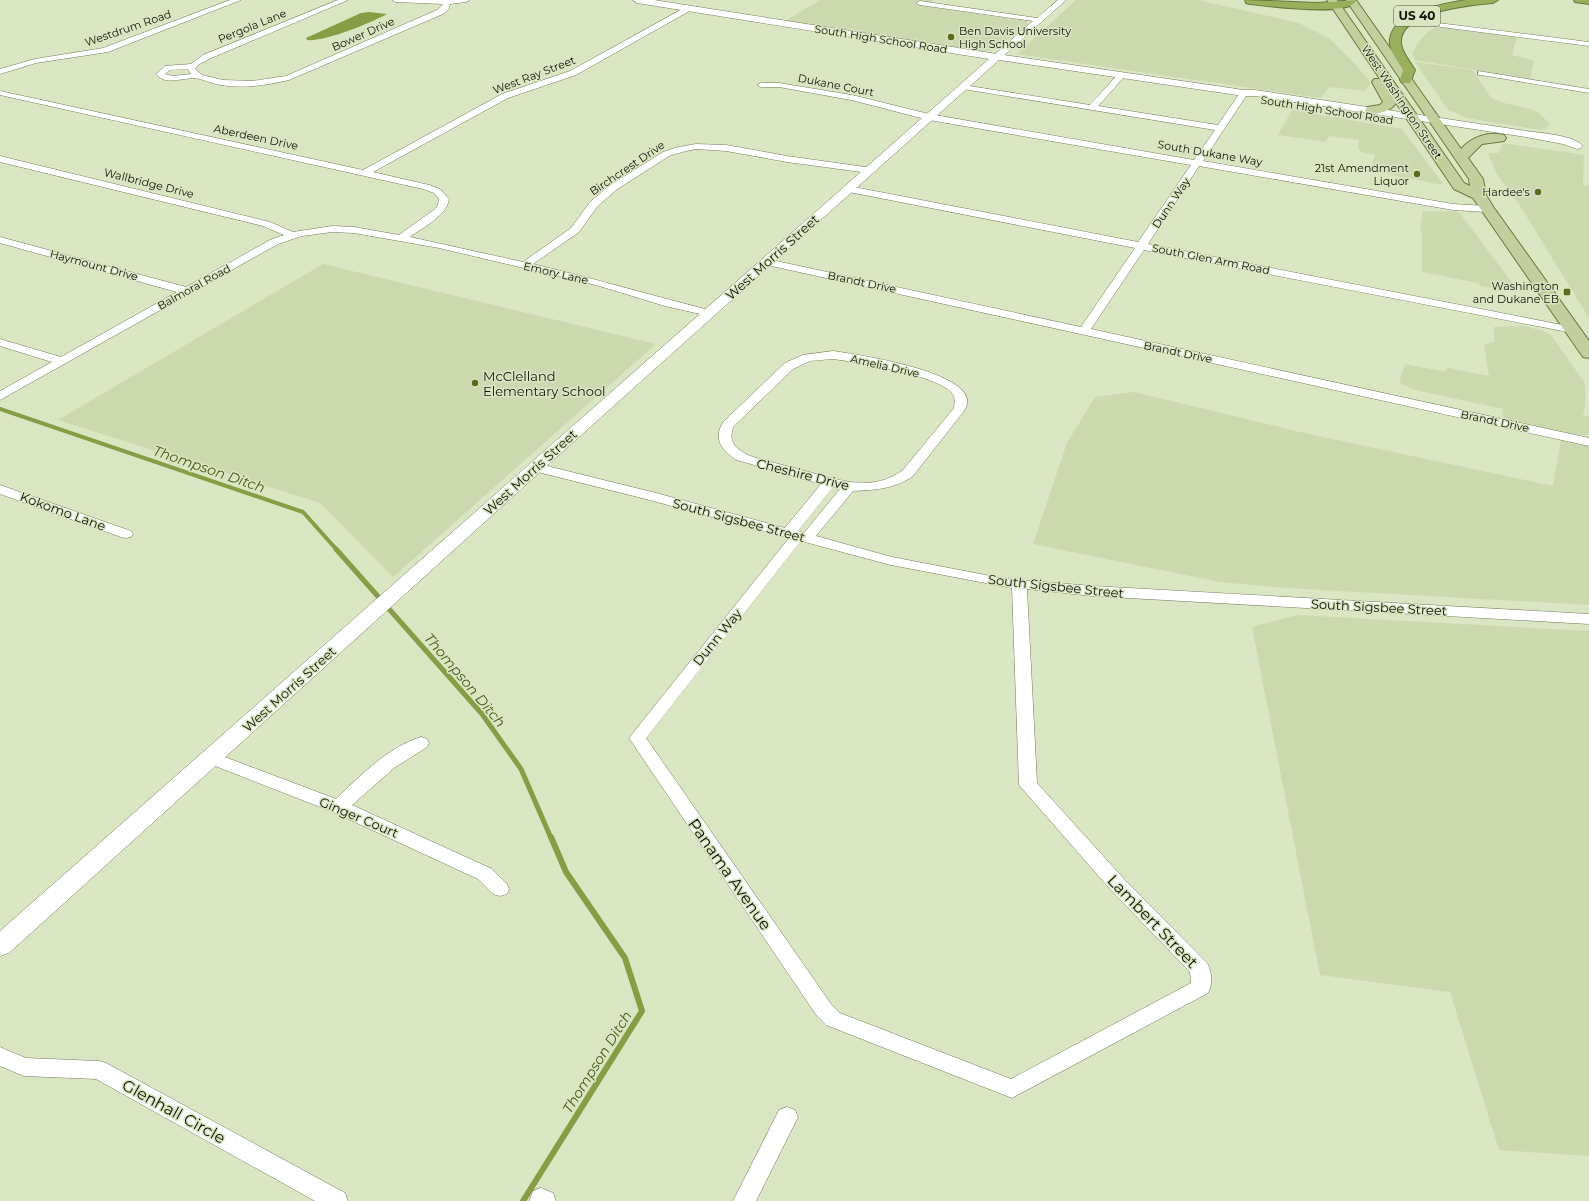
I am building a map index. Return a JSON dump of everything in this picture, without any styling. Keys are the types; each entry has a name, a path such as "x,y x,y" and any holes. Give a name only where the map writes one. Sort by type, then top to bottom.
{"highway":[{"path":"1246,1 1301,5 1334,3 1347,4 1351,2 1351,0"},
{"name":"US 40","path":"1406,80 1409,70 1397,48 1395,39 1398,30 1404,23 1419,15 1437,9 1463,3 1493,0"},
{"path":"1579,0 1589,1"},
{"path":"1246,1 1327,11 1343,16"}],"main road":[{"name":"West Washington Street","path":"1351,0 1476,179 1479,195 1487,209 1589,353"},
{"name":"West Washington Street","path":"1334,3 1460,186 1479,195"},
{"path":"1364,46 1362,58 1377,79 1390,104 1384,108 1371,110"},
{"path":"1461,158 1475,141 1483,138 1499,138"}],"street":[{"name":"Westdrum Road","path":"0,72 35,61 102,50 237,0"},
{"name":"Pergola Lane","path":"215,81 196,75 172,78 163,77 160,74 168,68 193,66 206,57 344,0"},
{"path":"396,0 447,3 466,0"},
{"name":"South High School Road","path":"637,0 997,57 1244,93 1255,92 1371,110 1415,121"},
{"name":"West Morris Street","path":"1,945 374,613 535,467 1062,0"},
{"name":"Bower Drive","path":"215,81 254,84 284,79 297,75 440,12 446,7 447,3"},
{"path":"920,3 1038,20"},
{"name":"West Ray Street","path":"365,173 505,96 573,73 689,9"},
{"path":"1441,25 1589,44"},
{"path":"193,66 191,70 196,75"},
{"path":"1481,73 1589,91"},
{"path":"1092,107 1122,75"},
{"path":"284,79 290,84 289,87"},
{"path":"254,84 254,88 260,92"},
{"name":"Dukane Court","path":"761,85 779,85 855,98 894,110 929,117"},
{"path":"963,87 1221,128"},
{"name":"Aberdeen Drive","path":"0,93 426,187 442,195 444,202 438,211 401,238"},
{"name":"South High School Road","path":"1244,93 1250,98 1415,121 1499,138 1565,148 1577,146"},
{"name":"Dunn Way","path":"1084,331 1244,93"},
{"name":"South Dukane Way","path":"929,117 1453,207 1487,209"},
{"name":"South High School Road","path":"1438,125 1566,141 1577,146 1589,148"},
{"name":"Birchcrest Drive","path":"525,265 575,230 582,223 593,205 604,196 666,154 684,148 709,146 724,147 766,155 870,170"},
{"name":"Wallbridge Drive","path":"0,159 270,225 291,235"},
{"name":"South Glen Arm Road","path":"849,189 1573,330"},
{"name":"Balmoral Road","path":"0,396 274,242 291,235 314,231 341,229 401,238"},
{"name":"Emory Lane","path":"401,238 525,265 606,285 669,304 709,314"},
{"name":"Haymount Drive","path":"0,240 187,291"},
{"name":"Brandt Drive","path":"767,262 1589,442"},
{"path":"0,342 62,361"},
{"name":"Amelia Drive","path":"725,441 724,431 728,424 786,368 794,363 812,357 833,356 855,358 932,377 946,382 955,389"},
{"name":"Cheshire Drive","path":"725,441 731,450 748,460 849,487 872,487 900,479 908,473 960,408 962,400 955,389"},
{"name":"South Sigsbee Street","path":"535,467 651,496 902,564 1019,584 1120,593 1589,619"},
{"path":"798,536 830,482"},
{"path":"798,536 849,487"},
{"name":"Kokomo Lane","path":"0,489 126,534"},
{"name":"Dunn Way","path":"637,738 798,536"},
{"name":"Lambert Street","path":"824,1010 833,1019 1012,1089 1201,987 1200,969 1117,884 1028,785 1019,584"},
{"name":"Panama Avenue","path":"637,738 824,1010"},
{"path":"339,808 380,768 404,751 421,743"},
{"name":"Ginger Court","path":"211,758 339,808 485,874 500,889"},
{"name":"Glenhall Circle","path":"0,1056 24,1067 99,1070 337,1201"},
{"path":"744,1201 787,1117"}],"shaded area":[{"name":"Ben Davis University High School","path":"820,0 933,0 925,6 1027,21 1028,25 992,50 983,51 785,21"},
{"path":"1076,0 1198,0 1299,23 1329,38 1356,65 1371,83 1364,91 1329,87 1321,98 1017,54"},
{"path":"369,12 387,14 359,27 336,35 315,40 307,40 306,38 361,13"},
{"path":"1436,27 1517,37 1512,55 1532,60 1534,62 1530,79 1415,60 1412,53 1420,40 1429,31"},
{"path":"1415,62 1473,70 1491,98 1504,103 1531,109 1539,113 1551,125 1542,130 1464,117 1448,110"},
{"path":"1292,110 1402,129 1444,185 1370,171 1375,155 1360,152 1358,149 1359,140 1329,136 1326,142 1278,135"},
{"path":"1503,143 1584,155 1583,185 1589,186 1589,318 1519,204 1496,173 1488,153 1498,153"},
{"path":"1423,211 1459,212 1519,292 1480,286 1479,283 1422,272 1422,232 1420,228"},
{"path":"323,264 656,344 393,577 320,503 58,420"},
{"path":"1523,326 1544,331 1551,335 1584,382 1586,399 1583,416 1589,416 1589,435 1557,434 1502,422 1503,409 1415,390 1399,383 1405,364 1445,372 1448,368 1489,376 1484,344 1494,342 1494,327"},
{"path":"1134,392 1304,433 1553,486 1561,438 1589,445 1589,605 1287,588 1220,582 1033,544 1067,443 1095,397"},
{"path":"1297,615 1589,631 1589,1156 1499,1150 1450,992 1320,975 1252,627"}],"waterway":[{"name":"Thompson Ditch","path":"0,409 303,512 337,550"},
{"name":"Thompson Ditch","path":"336,549 482,714 521,769 551,838"},
{"name":"Thompson Ditch","path":"523,1201 642,1011 625,958 566,872 551,837"}],"place":[{"name":"Ben Davis University High School","path":"951,37"},
{"name":"21st Amendment Liquor","path":"1417,174"},
{"name":"Hardee's","path":"1538,192"},
{"name":"Washington and Dukane EB","path":"1567,292"},
{"name":"McClelland Elementary School","path":"475,383"}]}
